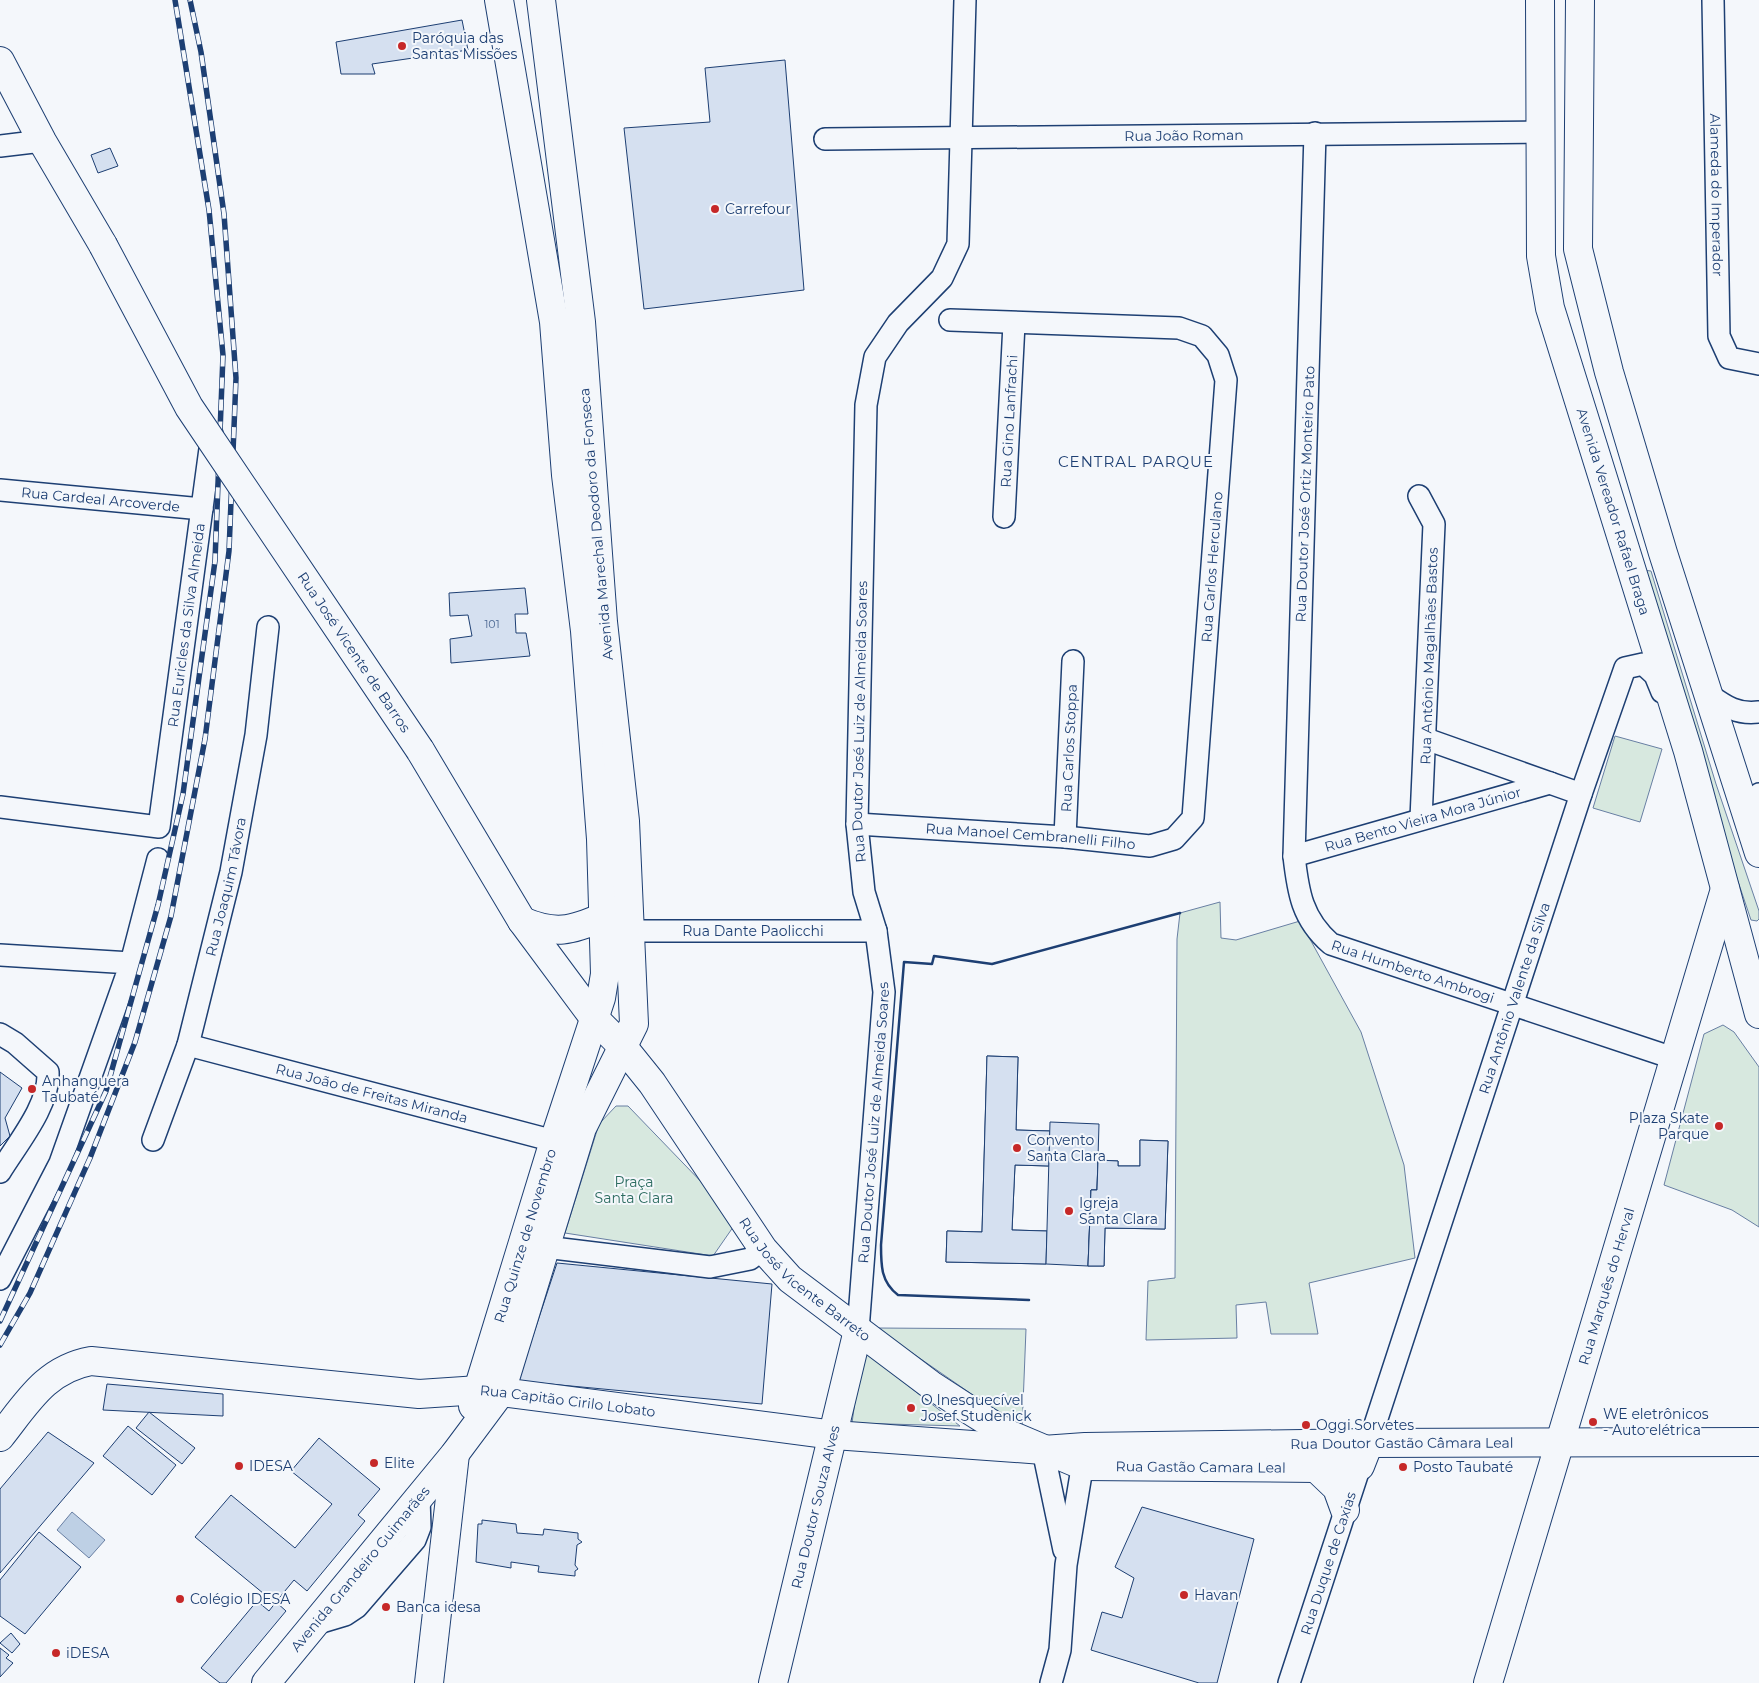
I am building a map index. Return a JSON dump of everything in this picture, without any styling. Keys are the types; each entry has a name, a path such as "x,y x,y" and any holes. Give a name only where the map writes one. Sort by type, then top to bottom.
{"main road":[{"name":"Avenida Marechal Deodoro da Fonseca","path":"499,0 554,322 566,475 585,631 601,839 605,974 601,998 594,1018"},
{"name":"Avenida Marechal Deodoro da Fonseca","path":"541,0 581,322 604,631 625,821 634,1024 623,1047"},
{"name":"Avenida Vereador Rafael Braga","path":"1540,0 1541,256 1550,308 1688,751 1725,889 1748,928 1759,1014"},
{"path":"1580,0 1578,248 1609,372 1634,457 1759,853"},
{"name":"Rua José Vicente de Barros","path":"0,61 42,141 103,246 188,406 420,750 522,921 594,1018 623,1047"},
{"path":"519,116 532,134 542,136 558,132"},
{"path":"1560,338 1586,378 1596,381 1609,372"},
{"path":"1588,427 1593,419 1600,414 1609,415 1616,422 1634,457"},
{"name":"Rua Marquês do Herval","path":"1488,1683 1725,889"},
{"path":"522,921 542,929 558,931 571,930 603,917 629,931"},
{"name":"Rua Quinze de Novembro","path":"490,1391 554,1140 594,1018"},
{"name":"Rua Quinze de Novembro","path":"429,1683 454,1455 490,1391 545,1247 582,1128 623,1047"},
{"name":"Rua José Vicente Barreto","path":"623,1047 652,1083 762,1249 790,1279 931,1385 1006,1433 1043,1450"},
{"name":"Rua Doutor Souza Alves","path":"773,1683 858,1330"},
{"name":"Rua Capitão Cirilo Lobato","path":"0,1437 48,1379 62,1369 91,1361 419,1394 490,1391 834,1434 1043,1450"},
{"name":"Rua Doutor Gastão Câmara Leal","path":"1084,1457 1364,1455 1558,1444 1759,1442"},
{"name":"Rua Gastão Camara Leal","path":"1043,1450 1084,1457 1316,1468 1364,1455"},
{"name":"Avenida Grandeiro Guimarães","path":"266,1683 454,1455"},
{"path":"1316,1468 1337,1488 1345,1510"}],"street":[{"name":"Rua Doutor José Luiz de Almeida Soares","path":"858,1330 884,992 876,931 864,892 857,824 866,405 875,358 898,323 942,278 958,244 965,0"},
{"name":"Alameda do Imperador","path":"1713,0 1719,336 1729,358 1759,364"},
{"name":"Rua João Roman","path":"825,139 1541,132"},
{"name":"Rua Doutor José Ortiz Monteiro Pato","path":"1294,856 1315,133"},
{"path":"0,146 42,141"},
{"name":"Rua Carlos Herculano","path":"950,320 1014,324 1179,328 1202,336 1218,355 1226,380 1193,818"},
{"name":"Rua Gino Lanfrachi","path":"1004,517 1014,324"},
{"name":"Rua Euricles da Silva Almeida","path":"0,807 159,827 213,423"},
{"name":"Rua Cardeal Arcoverde","path":"0,490 202,509"},
{"name":"Rua Antônio Magalhães Bastos","path":"1419,496 1434,524 1421,819"},
{"name":"Rua Joaquim Távora","path":"153,1140 188,1045 231,872 256,735 268,627"},
{"name":"Rua Carlos Stoppa","path":"1065,836 1073,661"},
{"name":"Rua Antônio Valente da Silva","path":"1364,1455 1581,794 1626,668 1643,664 1655,675 1688,751"},
{"path":"1708,694 1732,711 1748,714 1759,712"},
{"path":"1426,739 1581,794"},
{"name":"Rua Bento Vieira Mora Júnior","path":"1294,856 1550,783"},
{"path":"1750,823 1759,794"},
{"name":"Rua Manoel Cembranelli Filho","path":"857,824 1065,836 1150,846 1174,839 1193,818"},
{"name":"Rua Humberto Ambrogi","path":"1294,856 1297,885 1303,904 1312,924 1331,944 1673,1058"},
{"path":"0,1279 60,1163 130,963 158,859"},
{"name":"Rua Dante Paolicchi","path":"629,931 876,931"},
{"path":"0,955 130,963"},
{"path":"0,1034 15,1043 48,1072 49,1084 44,1101 0,1172"},
{"name":"Rua João de Freitas Miranda","path":"188,1045 554,1140"},
{"path":"545,1247 710,1267 750,1259 762,1249"},
{"path":"1043,1450 1066,1565"},
{"name":"Rua Duque de Caxias","path":"1289,1683 1364,1455"},
{"path":"1051,1683 1060,1650 1066,1565 1084,1457"}],"green space":[{"path":"1643,570 1651,571 1716,784 1759,911 1759,919 1757,921 1751,920 1691,742"},
{"path":"1615,736 1662,749 1640,822 1593,808"},
{"path":"1220,902 1221,938 1236,940 1300,921 1361,1032 1404,1165 1415,1258 1309,1283 1318,1334 1271,1334 1266,1302 1236,1305 1237,1338 1146,1340 1148,1281 1175,1278 1177,939 1180,913"},
{"name":"Plaza Skate Parque","path":"1723,1025 1734,1032 1759,1067 1759,1227 1732,1210 1664,1185 1704,1034"},
{"name":"Praça Santa Clara","path":"616,1106 628,1106 738,1220 713,1256 565,1233 599,1124"},
{"path":"876,1328 1026,1329 1022,1430 1022,1429"},
{"path":"862,1350 960,1426 852,1423"}],"water":[{"path":"72,1512 105,1540 89,1558 57,1530"}],"building":[{"name":"Paróquia das Santas Missões","path":"462,20 468,50 372,64 375,74 341,74 336,42"},
{"name":"Carrefour","path":"785,60 804,290 644,309 624,128 710,122 705,68"},
{"path":"110,148 118,166 98,173 91,155"},
{"path":"525,588 528,614 515,614 516,633 526,633 530,656 451,663 450,639 472,636 468,615 450,616 449,593"},
{"name":"Convento Santa Clara","path":"987,1056 1018,1057 1016,1130 1050,1131 1049,1166 1015,1165 1012,1230 1047,1231 1046,1264 946,1262 947,1231 982,1232"},
{"name":"Convento Santa Clara","path":"987,1056 1018,1057 1016,1130 1050,1131 1049,1166 1015,1165 1012,1230 1047,1231 1046,1264 946,1262 947,1231 982,1232"},
{"path":"0,1072 22,1088 5,1118 10,1136 0,1146"},
{"name":"Igreja Santa Clara","path":"1050,1122 1099,1124 1097,1190 1091,1190 1088,1266 1046,1264"},
{"name":"Convento Santa Clara","path":"1140,1140 1168,1141 1165,1229 1105,1228 1104,1266 1088,1266 1091,1190 1097,1190 1098,1160 1118,1161 1118,1166 1140,1166"},
{"name":"Convento Santa Clara","path":"1140,1140 1168,1141 1165,1229 1105,1228 1104,1266 1088,1266 1091,1190 1097,1190 1098,1160 1118,1161 1118,1166 1140,1166"},
{"path":"557,1263 772,1284 762,1404 518,1381"},
{"path":"107,1384 223,1394 223,1416 103,1410"},
{"path":"149,1412 195,1448 182,1464 136,1428"},
{"path":"128,1426 176,1465 152,1495 103,1456"},
{"path":"48,1432 94,1463 0,1573 0,1489"},
{"name":"IDESA","path":"319,1438 380,1489 358,1515 365,1521 307,1591 294,1580 275,1603 195,1537 231,1495 295,1548 332,1504 291,1471"},
{"name":"Havan","path":"1142,1507 1254,1539 1217,1683 1199,1683 1091,1650 1102,1612 1122,1618 1134,1578 1115,1567"},
{"path":"482,1520 516,1524 517,1533 543,1535 544,1529 578,1533 578,1539 582,1542 577,1545 575,1565 578,1569 575,1571 575,1576 538,1572 539,1566 511,1562 511,1568 476,1562 478,1524 482,1524"},
{"path":"39,1532 81,1567 25,1634 0,1616 0,1580"},
{"path":"257,1601 269,1611 276,1602 286,1611 226,1683 220,1683 201,1668"},
{"path":"11,1633 20,1644 12,1653 0,1643"},
{"path":"0,1648 9,1655 6,1658 13,1663 0,1677"}],"railway":[{"path":"0,1321 106,1091 158,905 183,794 215,561 223,355 209,210 175,0"},
{"path":"0,1345 30,1293 90,1158 135,1042 171,916 205,739 229,551 236,378 224,214 201,52 190,0"}],"wall":[{"path":"1029,1300 898,1295 892,1290 885,1279 882,1267 881,1245 904,962 932,964 934,956 992,964 1180,913"}],"place":[{"name":"Paróquia das Santas Missões","path":"402,46"},
{"name":"Carrefour","path":"715,209"},
{"name":"Anhanguera Taubaté","path":"32,1089"},
{"name":"Plaza Skate Parque","path":"1719,1126"},
{"name":"Convento Santa Clara","path":"1017,1148"},
{"name":"Igreja Santa Clara","path":"1069,1211"},
{"name":"O Inesquecível Josef Studenick","path":"911,1408"},
{"name":"WE eletrônicos - Auto elétrica","path":"1593,1422"},
{"name":"Oggi Sorvetes","path":"1306,1425"},
{"name":"Elite","path":"374,1463"},
{"name":"IDESA","path":"239,1466"},
{"name":"Posto Taubaté","path":"1403,1467"},
{"name":"Havan","path":"1184,1595"},
{"name":"Colégio IDESA","path":"180,1599"},
{"name":"Banca idesa","path":"386,1607"},
{"name":"iDESA","path":"56,1653"}],"district":[{"name":"CENTRAL PARQUE","path":"1136,461"}]}
